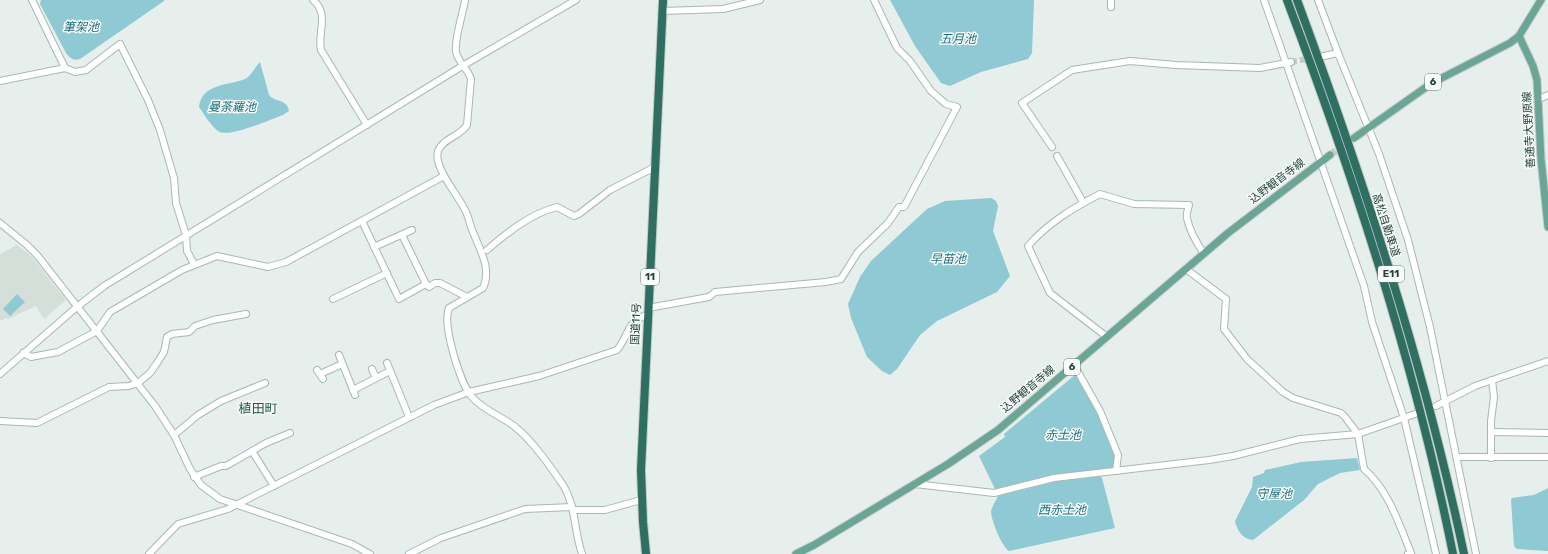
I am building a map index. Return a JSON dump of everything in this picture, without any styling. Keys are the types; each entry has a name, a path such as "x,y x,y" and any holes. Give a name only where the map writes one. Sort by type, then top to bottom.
{"highway":[{"name":"国道11号","path":"646,554 641,500 642,435 663,0"},
{"name":"高松自動車道","path":"1287,0 1356,192 1388,297 1413,383 1445,514 1453,554"},
{"name":"高松自動車道","path":"1297,0 1398,297 1423,381 1464,554"}],"main road":[{"name":"6","path":"1354,138 1432,83 1506,45 1519,36 1541,0"},
{"name":"善通寺大野原線","path":"1519,36 1533,66 1537,80 1541,159 1548,227"},
{"name":"込野観音寺線","path":"796,554 982,442 1252,213 1330,155"}],"street":[{"path":"32,0 65,68"},
{"path":"313,0 322,14 323,26 320,44 321,50 367,125"},
{"path":"465,0 456,46 458,57 471,79 468,125 444,142 438,152 444,176 466,211 487,269 483,288 449,308 448,315 453,352 469,392 478,403 518,430 548,464 560,481 573,508 582,554"},
{"path":"0,374 78,306 104,286 464,65 576,0"},
{"path":"662,11 723,9 760,0"},
{"path":"149,554 178,524 201,518 236,504 409,417 469,392 539,376 617,350 634,321 648,311 709,297 715,292 826,282 841,279 858,252 888,223 899,207 904,207 957,106 946,104 931,91 910,61 897,48 887,30 874,0"},
{"path":"1264,0 1288,63 1320,162 1364,286 1372,322 1404,418 1436,554"},
{"path":"1318,0 1369,128 1408,240 1430,327 1444,403 1458,457 1476,554"},
{"path":"0,81 65,68 75,72 86,70 120,44 148,100 160,130 174,178 176,203 186,235 187,251 194,264"},
{"path":"1324,56 1338,53"},
{"path":"1052,146 1022,103 1024,100 1072,70 1128,61 1260,68 1288,63"},
{"path":"1538,99 1548,94"},
{"path":"1057,156 1083,202"},
{"path":"487,250 509,231 543,212 557,207 574,216 579,214 610,190 655,167"},
{"path":"23,354 31,357 58,352 97,331 110,312 194,264 221,256 246,264 272,266 286,262 444,176"},
{"path":"1107,337 1050,293 1028,246 1049,224 1083,202 1100,194 1134,204 1189,205 1186,217 1194,234 1195,241 1204,254"},
{"path":"362,221 399,299 426,284"},
{"path":"0,223 37,255 138,383 174,435 194,477 201,485 212,494 236,504 352,544 370,554"},
{"path":"374,247 412,230"},
{"path":"402,235 426,284 429,287 435,283 440,283 467,297"},
{"path":"1186,270 1226,299 1224,329 1257,369 1283,392 1293,398 1341,413 1358,434 1364,469 1374,478 1391,507 1411,552 1408,554"},
{"path":"333,299 387,274"},
{"path":"0,421 37,423 109,387 129,386 138,383 150,373 164,352 167,336 188,332 195,326 214,320 246,314"},
{"path":"339,356 354,392 390,371"},
{"path":"1436,406 1475,386 1548,361"},
{"path":"387,363 409,417"},
{"path":"320,374 342,364"},
{"path":"1074,365 1100,411 1118,455 1116,471"},
{"path":"372,369 376,378"},
{"path":"1491,458 1491,432 1494,397 1492,380"},
{"path":"174,435 198,415 221,401 265,383"},
{"path":"914,484 994,493 1054,478 1209,460 1233,456 1300,440 1358,434 1414,414"},
{"path":"1491,432 1548,433"},
{"path":"194,477 221,466 226,466 266,443 290,434"},
{"path":"252,451 274,486"},
{"path":"1458,457 1548,457"},
{"path":"409,554 441,538 525,509 573,508 605,510 641,500"}],"shaded area":[{"path":"17,245 31,256 66,300 44,319 36,306 8,319 6,318 0,321 0,254"}],"water":[{"name":"筆架池","path":"41,0 164,1 80,59 75,60 70,58 66,53 40,4"},
{"name":"五月池","path":"890,0 1034,0 1032,53 1028,59 981,72 950,86 941,83 915,46"},
{"name":"曼荼羅池","path":"260,62 269,95 286,104 289,111 283,115 240,131 223,133 218,131 210,123 199,107 201,99 210,89 245,79"},
{"name":"早苗池","path":"991,198 996,201 998,206 993,231 1010,276 997,292 937,321 920,335 897,369 890,375 882,371 867,357 851,318 848,304 860,277 871,261 927,209 945,201"},
{"path":"17,294 25,302 10,316 3,309"},
{"name":"赤土池","path":"1076,374 1096,411 1116,455 1114,468 1048,476 995,489 979,456 1005,437 1004,434"},
{"name":"守屋池","path":"1357,458 1360,470 1340,473 1318,484 1304,500 1253,540 1243,536 1237,528 1235,521 1252,487 1253,477 1264,473 1265,470 1301,462"},
{"name":"西赤土池","path":"1100,476 1102,478 1115,528 1009,551 1006,548 997,532 991,515 991,511 998,496 1058,481"},
{"path":"1548,488 1548,551 1517,549 1514,546 1512,498 1534,495"}],"tunnel":[{"path":"1291,62 1313,58"},
{"path":"1330,155 1352,139"}],"district":[{"name":"植田町","path":"258,408"}]}
